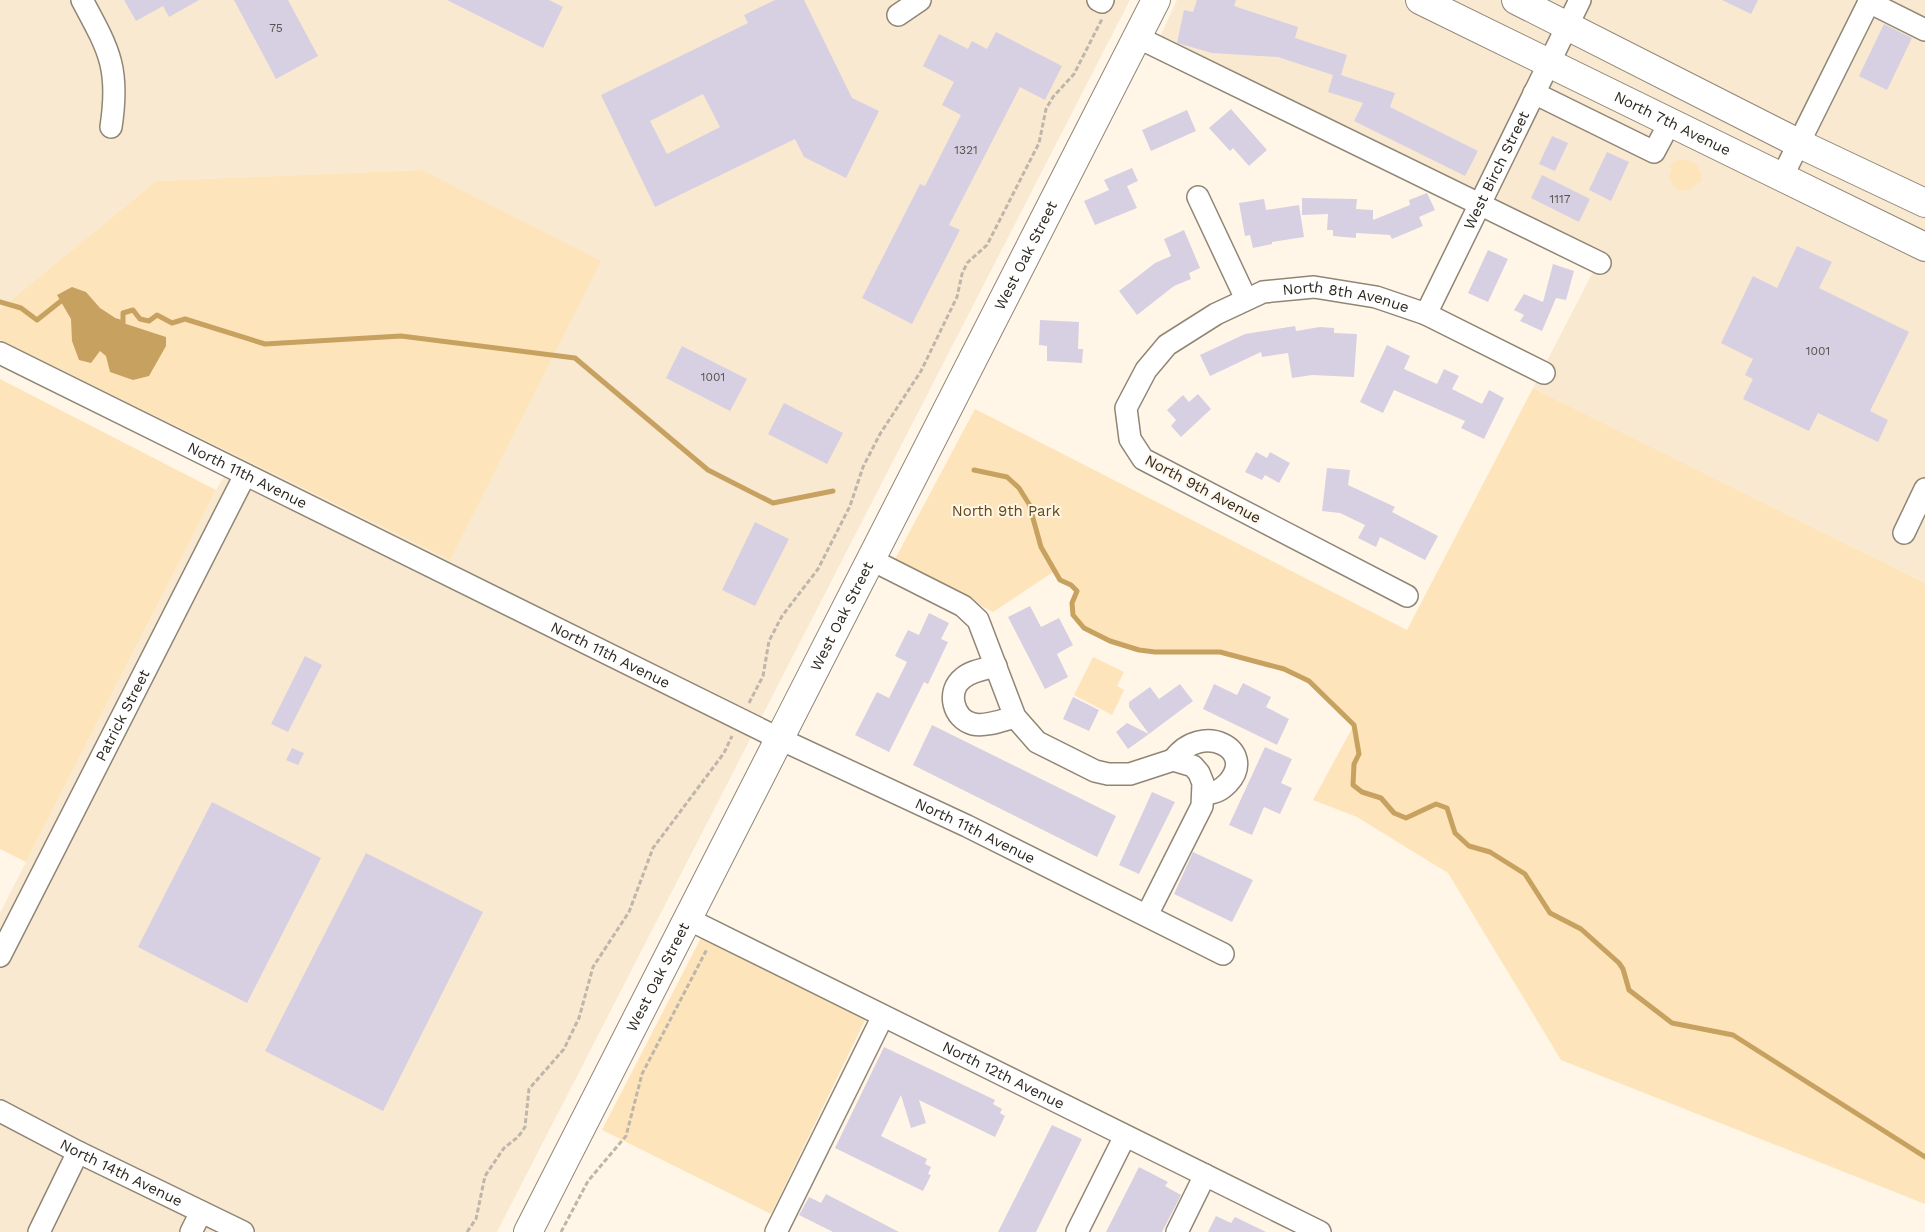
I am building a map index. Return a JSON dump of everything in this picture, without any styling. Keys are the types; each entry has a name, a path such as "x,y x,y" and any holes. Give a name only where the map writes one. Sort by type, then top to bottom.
{"main road":[{"name":"West Oak Street","path":"528,1232 1156,0"},
{"name":"North 7th Avenue","path":"1420,0 1925,246"},
{"path":"1516,0 1800,144 1925,203"}],"street":[{"path":"82,0 111,59 115,79 111,127"},
{"path":"898,15 920,0"},
{"name":"West Birch Street","path":"1426,314 1580,0"},
{"path":"1782,177 1800,144 1869,1 1925,30"},
{"path":"1137,37 1481,203 1600,263"},
{"path":"1534,93 1654,152 1670,122"},
{"path":"1198,197 1246,299"},
{"name":"North 8th Avenue","path":"1246,299 1262,292 1314,287 1376,297 1426,314 1544,373"},
{"name":"North 9th Avenue","path":"1246,299 1216,314 1167,345 1146,370 1126,408 1130,439 1143,459 1407,596"},
{"name":"North 11th Avenue","path":"0,353 780,739 967,826 1223,954"},
{"name":"Patrick Street","path":"0,956 245,475"},
{"path":"1904,533 1925,489"},
{"path":"870,559 963,606 978,620 1015,717 1037,742 1096,771 1118,775 1130,774 1173,760 1193,766 1203,783 1202,806 1147,915"},
{"path":"996,666 963,678 954,692 955,709 966,721 974,724 983,725 1015,717"},
{"path":"1173,760 1179,752 1196,742 1217,741 1230,750 1236,765 1230,780 1222,790 1215,794 1204,794"},
{"name":"North 12th Avenue","path":"688,919 1205,1176 1299,1227 1320,1232"},
{"path":"776,1232 883,1016"},
{"name":"North 14th Avenue","path":"0,1112 244,1232"},
{"path":"1077,1232 1125,1136"},
{"path":"39,1232 78,1152"},
{"path":"1177,1232 1205,1176"},
{"path":"191,1232 201,1212"}],"path":[{"path":"466,1232 476,1219 485,1176 504,1148 518,1137 525,1127 529,1089 564,1049 579,1018 593,967 629,912 653,848 724,753 762,676 769,641 773,632 782,616 818,570 850,506 863,467 880,434 922,370 957,297 962,274 967,264 987,245 1039,143 1046,109 1052,97 1074,74 1102,5"},
{"path":"561,1232 588,1181 626,1136 642,1074 716,933"}],"shaded area":[{"path":"0,0 1130,0 497,1232 0,1232 0,913 216,490 236,456 450,560 422,170 156,181 0,309"},
{"path":"1177,0 1925,0 1925,583 1533,388 1597,264 1159,39"},
{"path":"72,287 86,292 100,308 123,323 166,337 166,346 149,376 133,380 110,372 106,356 100,351 91,363 79,360 72,341 71,319 57,295"}],"green space":[{"path":"1684,159 1696,163 1702,175 1701,183 1698,182 1690,189 1681,190 1674,187 1669,177 1672,169 1669,166 1676,161"},
{"path":"422,170 601,261 450,560 0,340 0,309 156,181"},
{"path":"0,379 216,490 26,862 0,849"},
{"name":"North 9th Park","path":"1533,388 1925,583 1925,1204 1561,1060 1448,873 1357,817 1313,800 1354,725 1313,685 1294,672 1283,668 1221,652 1156,652 1135,649 1096,635 1077,621 1072,608 1077,591 1055,571 993,612 894,561 975,409 1407,630"},
{"path":"1093,657 1124,672 1117,686 1124,690 1112,715 1074,695"},
{"path":"704,932 869,1012 771,1214 602,1130"}],"building":[{"path":"124,0 199,0 169,17 163,6 136,21"},
{"path":"234,0 288,0 318,56 276,79"},
{"path":"447,0 549,0 563,7 543,48"},
{"path":"775,0 804,0 852,98 879,111 846,178 804,157 795,139 655,207 601,95 748,23 744,15","holes":["703,94 720,127 667,154 650,121"]},
{"path":"1197,0 1236,0 1234,6 1298,27 1295,38 1347,55 1341,75 1395,93 1390,107 1478,151 1465,176 1354,121 1363,103 1328,92 1333,75 1278,57 1212,53 1177,43 1184,10 1193,12"},
{"path":"1722,0 1758,0 1751,14"},
{"path":"1884,24 1912,38 1887,90 1859,76"},
{"path":"996,32 1062,66 1045,100 1020,87 949,225 960,230 912,324 862,298 920,184 925,186 961,115 942,105 954,82 923,66 939,34 968,49 972,41 987,49"},
{"path":"1231,109 1267,150 1249,166 1233,148 1230,151 1209,128"},
{"path":"1187,110 1196,131 1151,151 1142,130"},
{"path":"1552,136 1568,143 1555,171 1539,164"},
{"path":"1607,152 1629,162 1611,201 1589,190"},
{"path":"1132,168 1138,181 1127,186 1137,208 1095,225 1084,201 1109,190 1104,180"},
{"path":"1542,175 1590,199 1579,222 1531,198"},
{"path":"1427,193 1435,210 1419,217 1423,226 1392,239 1390,235 1356,233 1356,238 1333,236 1333,230 1327,230 1328,214 1302,215 1302,198 1357,199 1356,209 1373,210 1373,220 1410,205 1409,200"},
{"path":"1264,199 1266,210 1299,205 1304,237 1272,242 1272,244 1253,248 1250,235 1245,236 1239,203"},
{"path":"1184,230 1200,268 1189,273 1191,279 1174,286 1137,315 1119,291 1155,263 1171,256 1164,239"},
{"path":"1797,246 1832,262 1819,288 1909,332 1870,411 1888,420 1878,442 1818,413 1809,431 1743,399 1753,379 1745,375 1753,359 1721,343 1753,276 1777,288"},
{"path":"1488,250 1508,259 1488,302 1468,293"},
{"path":"1553,264 1574,271 1566,300 1556,298 1542,331 1520,321 1524,315 1514,310 1524,294 1543,302"},
{"path":"1040,320 1079,322 1078,349 1083,349 1082,363 1047,361 1047,346 1039,345"},
{"path":"1295,326 1296,331 1320,327 1334,328 1334,333 1357,334 1354,377 1312,375 1292,378 1288,353 1262,357 1261,352 1210,376 1200,355 1245,334"},
{"path":"1387,345 1410,356 1404,369 1437,384 1444,369 1459,376 1452,389 1482,404 1489,390 1504,398 1484,439 1461,428 1465,421 1394,390 1383,413 1360,402"},
{"path":"682,346 747,379 730,411 666,378"},
{"path":"1198,394 1211,409 1181,437 1171,426 1176,420 1167,410 1183,395 1189,402"},
{"path":"784,403 843,433 827,464 768,434"},
{"path":"1256,452 1267,458 1270,452 1290,463 1279,483 1265,475 1262,480 1245,472"},
{"path":"1327,468 1350,470 1348,485 1395,507 1392,512 1438,536 1425,560 1380,537 1376,547 1358,538 1365,525 1340,513 1322,511"},
{"path":"755,522 789,539 755,606 722,590"},
{"path":"1030,606 1041,627 1059,618 1073,645 1057,654 1068,677 1045,689 1008,617"},
{"path":"929,613 949,623 941,639 948,642 928,684 924,682 889,752 855,735 877,692 889,698 907,662 895,656 908,630 919,635"},
{"path":"305,656 322,665 288,732 271,724"},
{"path":"1243,683 1271,697 1266,707 1289,719 1277,745 1203,709 1214,684 1237,695"},
{"path":"1180,684 1193,701 1149,734 1129,707 1129,702 1150,687 1159,699"},
{"path":"1073,697 1099,710 1089,731 1063,719"},
{"path":"1127,723 1149,734 1128,749 1116,732"},
{"path":"932,725 1116,816 1097,857 913,765"},
{"path":"1265,747 1292,759 1281,783 1292,788 1280,814 1264,807 1252,835 1229,825"},
{"path":"292,748 304,753 298,765 286,760"},
{"path":"1152,792 1175,802 1139,874 1119,865"},
{"path":"212,802 321,858 247,1003 138,947"},
{"path":"1193,852 1253,880 1232,922 1174,894"},
{"path":"366,853 483,912 383,1111 265,1051"},
{"path":"884,1047 995,1100 993,1104 1002,1109 1000,1113 1005,1116 995,1137 919,1100 926,1123 911,1128 901,1095 881,1136 927,1159 925,1164 931,1167 928,1174 931,1175 923,1191 835,1148"},
{"path":"1052,1125 1082,1139 1036,1232 998,1232"},
{"path":"1139,1167 1168,1182 1165,1186 1181,1195 1162,1232 1106,1232"},
{"path":"826,1194 899,1232 833,1232 799,1215 809,1197 821,1203"},
{"path":"1216,1216 1231,1223 1235,1217 1266,1232 1208,1232"}],"waterway":[{"path":"0,302 21,308 37,320 61,301 67,303"},
{"path":"117,321 123,323 123,313 133,310 140,319 149,321 157,315 172,323 185,319 265,344 401,336 575,358 708,470 773,503 833,491"},
{"path":"974,470 1007,477 1019,488 1029,504 1041,547 1060,580 1071,585 1077,591 1072,603 1073,615 1084,628 1110,641 1139,650 1155,652 1220,652 1284,669 1309,681 1354,725 1359,754 1354,764 1353,785 1362,792 1381,798 1394,813 1406,818 1436,804 1447,808 1455,833 1469,846 1490,852 1525,874 1550,913 1581,929 1619,963 1623,969 1629,990 1672,1023 1733,1035 1925,1157"}]}
